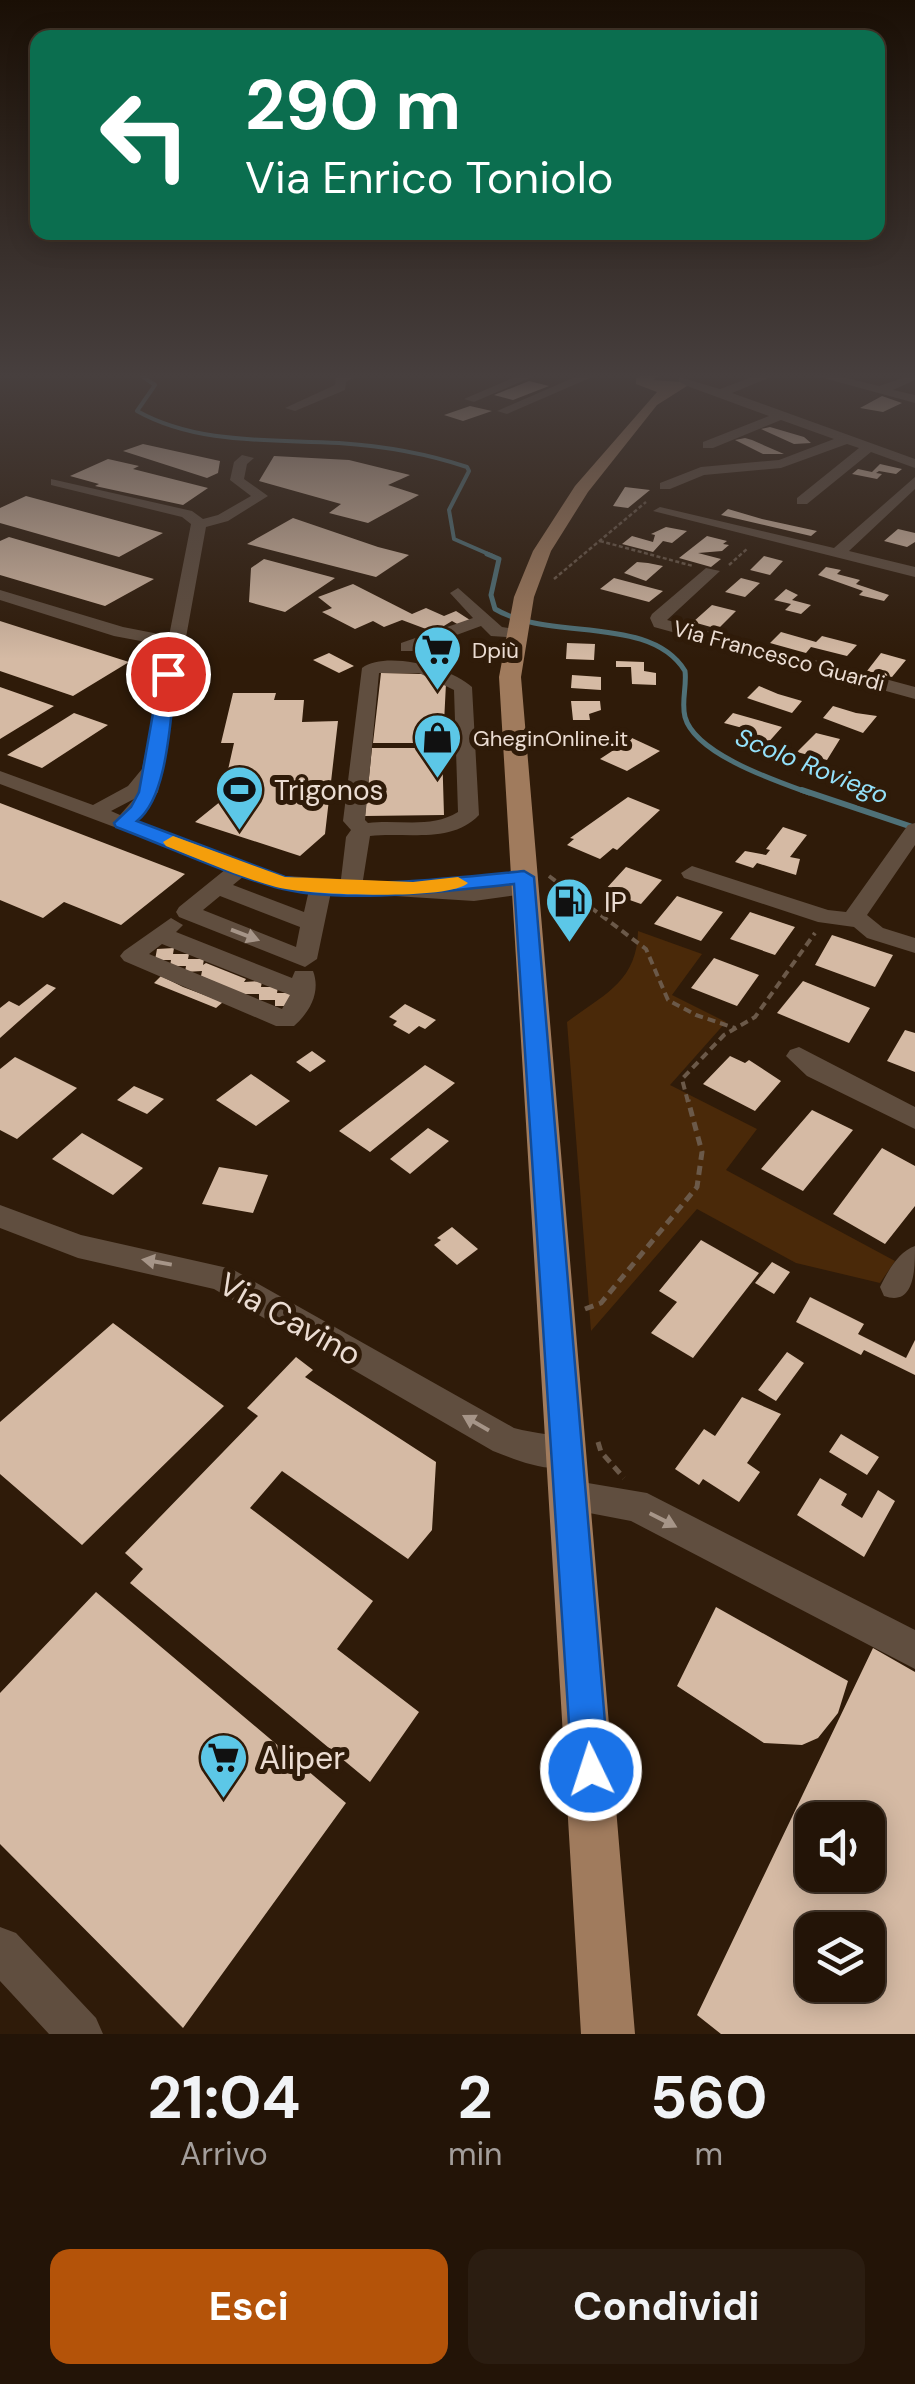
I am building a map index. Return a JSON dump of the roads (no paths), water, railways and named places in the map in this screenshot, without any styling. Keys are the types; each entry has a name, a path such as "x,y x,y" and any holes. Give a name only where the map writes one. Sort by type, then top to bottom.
{"main road":[{"path":"599,469 556,523 542,551 518,626 510,677 581,1444 570,1496 608,2034"},
{"path":"606,1966 616,2034"}],"street":[{"path":"199,524 223,518 261,496 237,480 239,469"},
{"path":"666,486 701,471 725,469"},
{"path":"802,501 842,469"},
{"path":"838,553 915,481"},
{"path":"56,482 188,514 199,524"},
{"path":"660,511 915,572"},
{"path":"123,823 139,810 148,792 199,524"},
{"name":"Via Francesco Guardi","path":"712,571 658,618 660,623 915,694"},
{"path":"458,593 497,632 518,626"},
{"path":"0,595 120,632 174,642"},
{"path":"407,647 485,619"},
{"path":"351,887 357,837 363,830 444,828 469,815 463,687 422,668 371,668 354,821 363,830"},
{"path":"95,812 135,790 150,774"},
{"path":"0,777 280,882 351,887 529,889"},
{"path":"857,920 858,906 911,834"},
{"path":"240,868 132,956 285,1020 298,1008 303,992 305,958 321,886"},
{"path":"692,872 826,917 857,920 875,933 915,946"},
{"path":"218,887 312,924"},
{"path":"413,888 474,894 529,889"},
{"path":"187,912 305,958"},
{"path":"159,934 303,992"},
{"path":"799,1056 816,1070 915,1120"},
{"name":"Via Cavino","path":"0,1216 78,1246 221,1278 505,1440 543,1452 581,1444"},
{"path":"894,1287 915,1258"},
{"path":"570,1496 635,1505 915,1650"},
{"path":"0,1949 80,2034"}],"waterway":[{"name":"Scolo Roviego","path":"468,469 449,510 454,539 493,556"},
{"name":"Scolo Roviego","path":"487,554 499,559 491,595 495,609 543,625 624,635 669,653 685,671 685,717 704,743 738,764 809,793"},
{"name":"Scolo Roviego","path":"802,790 915,828"}],"place":[{"name":"Dpiù","path":"437,692"},
{"name":"GheginOnline.it","path":"438,780"},
{"name":"Trigonos","path":"239,832"},
{"name":"IP","path":"569,944"},
{"name":"Aliper","path":"224,1800"}]}
